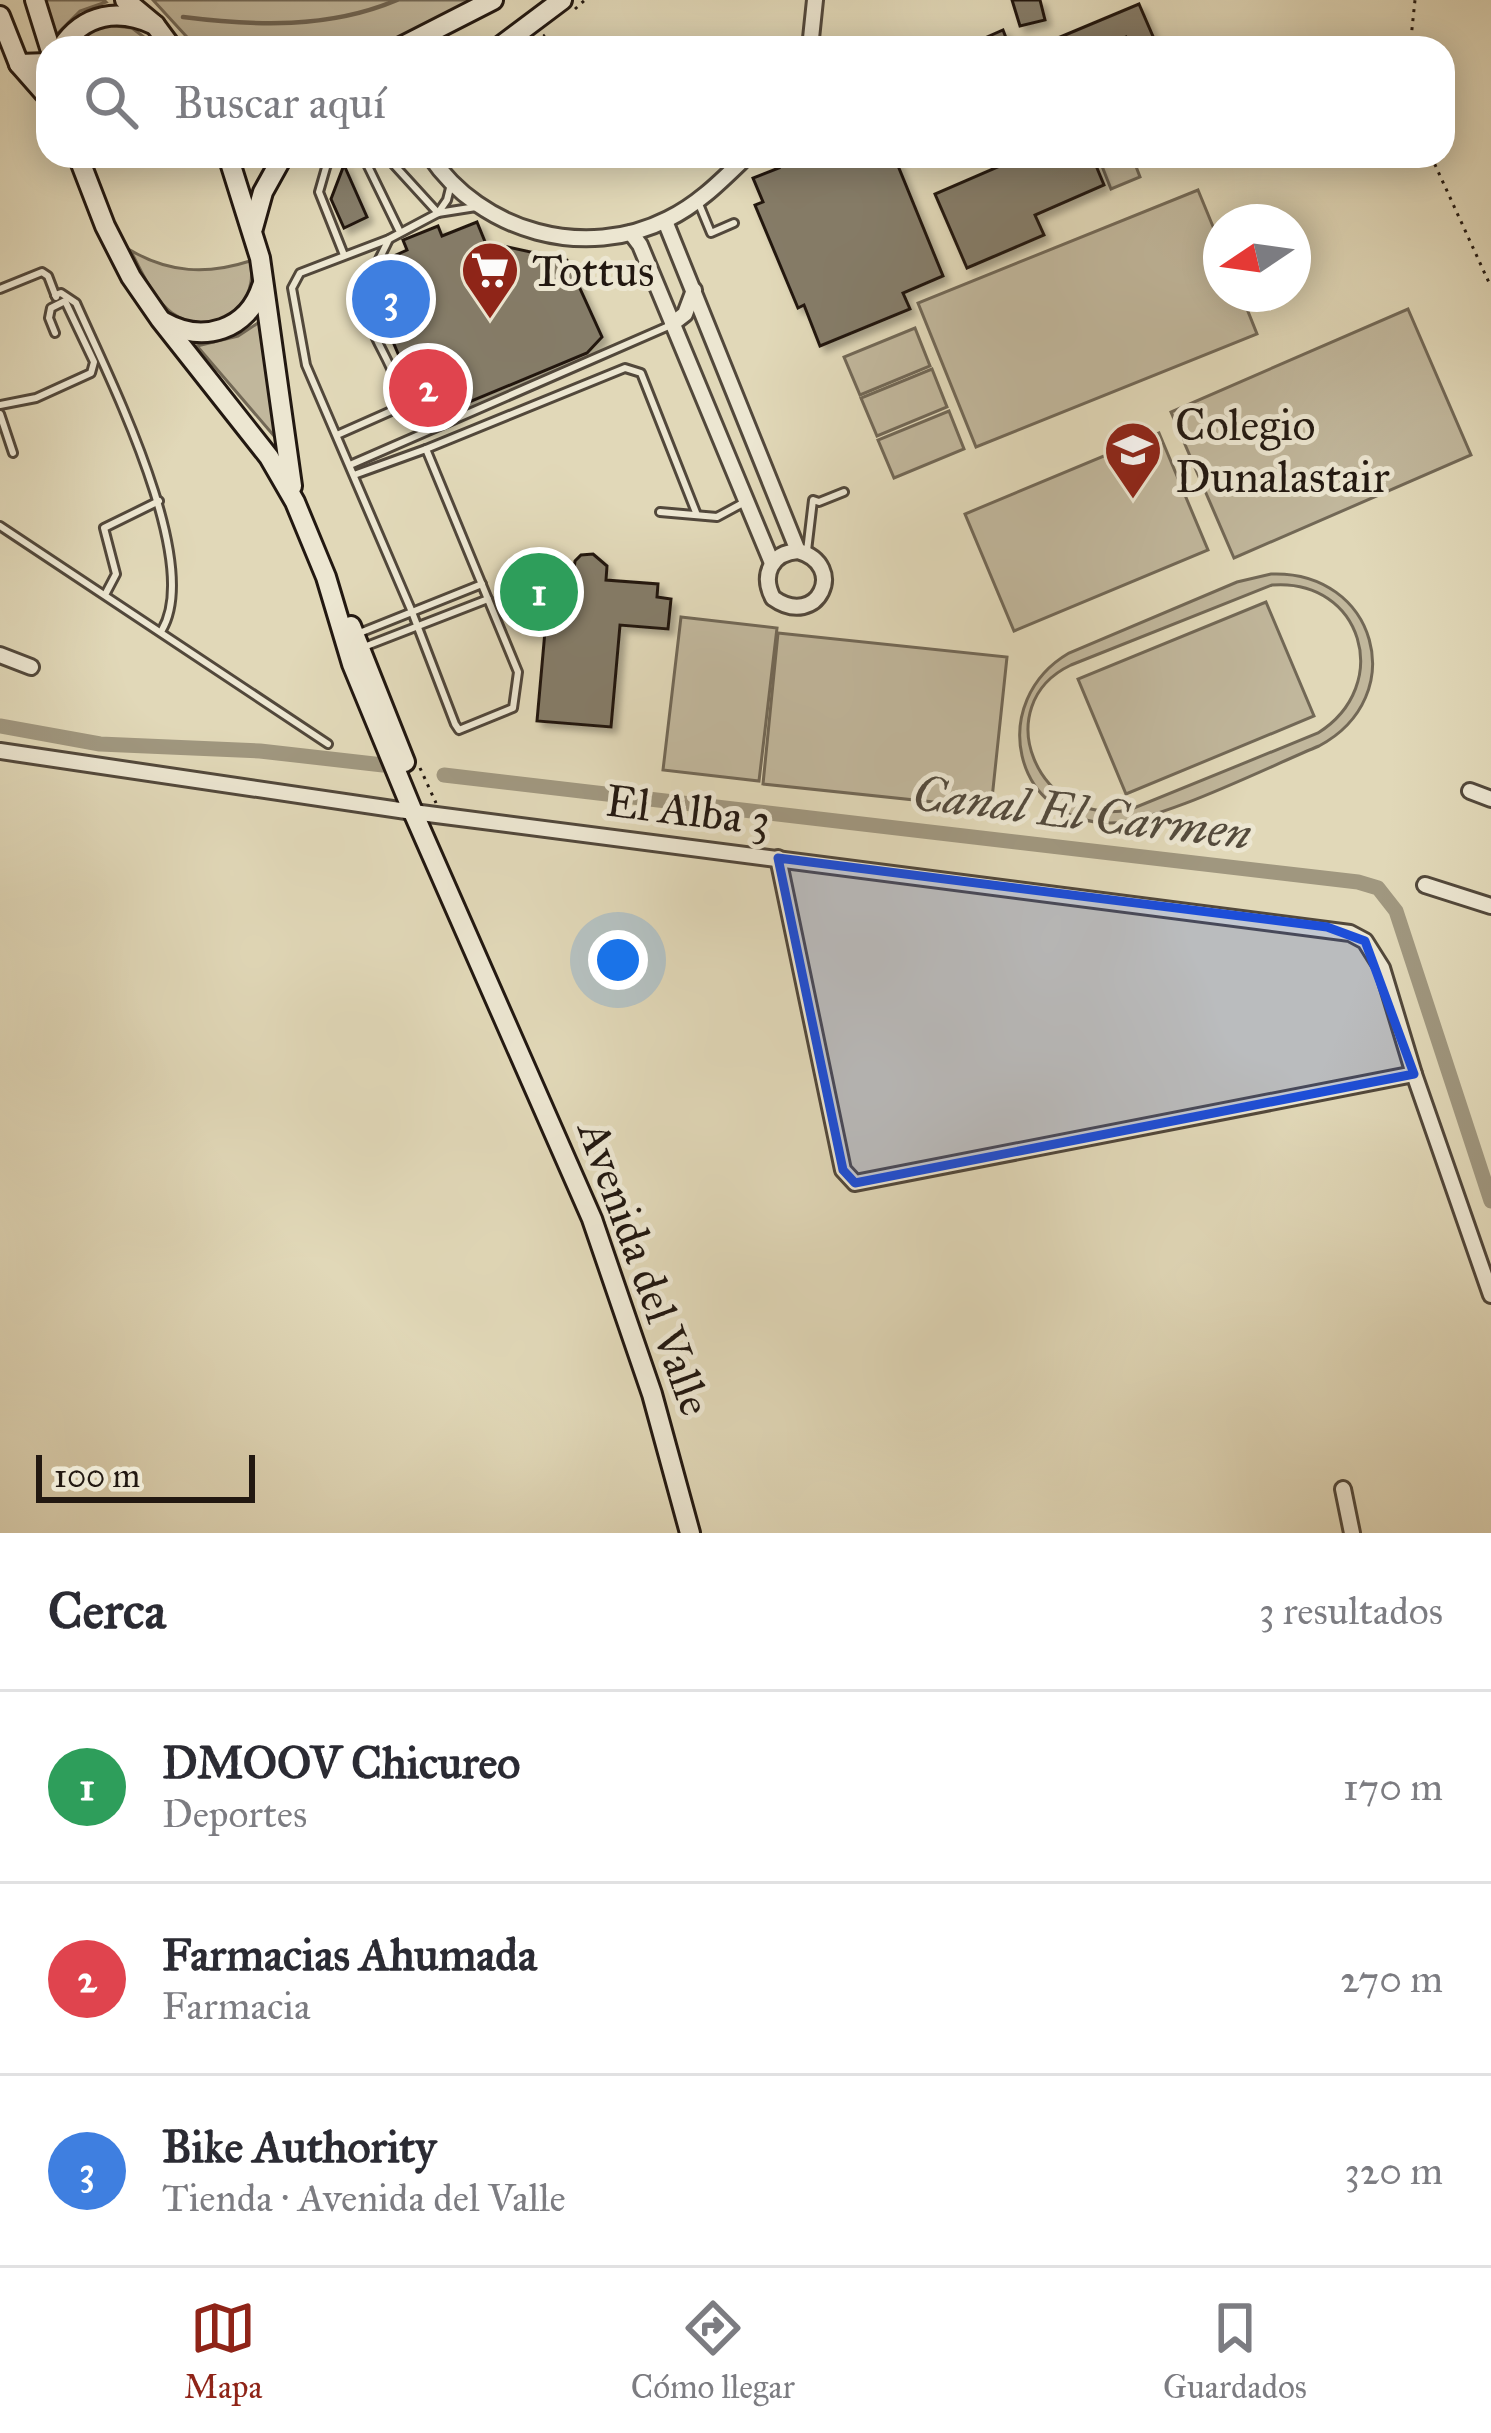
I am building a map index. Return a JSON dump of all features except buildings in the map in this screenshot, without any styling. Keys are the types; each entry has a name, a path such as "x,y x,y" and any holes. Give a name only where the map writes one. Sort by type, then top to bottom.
{"street":[{"path":"35,0 46,36"},
{"path":"125,0 163,36"},
{"path":"424,36 494,0"},
{"path":"514,36 562,0"},
{"path":"811,36 815,0"},
{"path":"71,36 99,17 122,15 155,25"},
{"path":"0,16 19,64 36,83"},
{"path":"19,64 36,63"},
{"name":"Avenida del Valle","path":"83,168 118,254 160,320 269,457 295,502 358,641 613,1274 690,1533"},
{"name":"Avenida del Valle","path":"232,168 253,228 295,502"},
{"path":"253,228 262,192 276,168"},
{"path":"439,168 478,206 524,228 583,239 631,233 664,221 698,201 734,168"},
{"path":"664,221 802,552 821,567 824,576 819,596 807,606 785,607 773,598 767,583 772,563 779,556 802,552"},
{"path":"631,233 640,244 772,563"},
{"path":"160,320 192,333 220,330 248,312 262,284"},
{"path":"672,324 686,314 694,290"},
{"name":"Avenida del Valle","path":"326,577 352,664 426,814"},
{"path":"0,655 31,667"},
{"name":"El Alba 3","path":"0,751 426,814 1327,927 1365,941 1382,968 1414,1074"},
{"path":"1470,791 1491,799"},
{"path":"778,858 843,1170 855,1183 1414,1074 1491,1295"},
{"path":"1425,885 1491,906"},
{"path":"1342,1489 1352,1533"}],"lane":[{"path":"326,168 319,192 344,256"},
{"path":"370,168 399,230"},
{"path":"397,168 438,213"},
{"path":"438,213 451,184"},
{"path":"698,201 711,233 734,223"},
{"path":"426,449 518,672 512,708 459,730 306,365 292,288 300,272 389,239 438,213 478,206"},
{"path":"337,435 398,408 397,387 365,303 367,285 389,239"},
{"path":"0,289 42,272 48,275 56,298 70,304 94,362 91,373 0,410 13,453"},
{"path":"55,333 49,314 61,293 76,303 159,501 172,602 162,630"},
{"path":"350,465 672,324"},
{"path":"354,475 625,368 641,373 697,515"},
{"path":"802,552 813,500 844,492"},
{"path":"106,593 116,572 104,528 159,501"},
{"path":"660,512 717,517 746,501"},
{"path":"0,526 328,744"},
{"path":"358,641 412,612 482,584"},
{"path":"358,641 418,626 488,599"}],"path":[{"path":"1411,36 1414,0"},
{"path":"1436,168 1491,287"},
{"path":"413,752 426,814"}],"highlighted area":[{"path":"778,858 1327,927 1365,941 1414,1074 855,1183 843,1170"}],"shaded area":[{"path":"43,0 106,2 80,11 55,36"},
{"path":"153,0 480,0 405,36 186,36"},
{"path":"107,25 132,28 143,36 84,36"},
{"path":"1103,168 1137,168 1140,177 1111,189"},
{"path":"1198,190 1204,204 1203,312 1248,312 1257,334 976,447 918,303"},
{"path":"130,250 188,269 250,261 248,292 230,315 217,321 187,321 159,300"},
{"path":"1408,309 1471,455 1234,558 1171,412"},
{"path":"258,323 263,326 275,437 197,346 238,336"},
{"path":"915,328 930,366 860,395 844,357"},
{"path":"932,369 947,407 877,436 861,398"},
{"path":"949,411 964,449 894,478 878,440"},
{"path":"1159,433 1208,550 1014,631 965,514"},
{"path":"1271,574 1307,578 1336,592 1357,613 1369,640 1372,669 1366,697 1348,724 1319,746 1184,804 1130,821 1077,817 1051,803 1032,781 1022,756 1020,728 1027,700 1043,674 1069,653 1237,582","holes":["1272,585 1303,587 1328,598 1346,616 1357,638 1361,663 1356,689 1342,713 1318,733 1129,810 1097,810 1069,800 1048,782 1034,759 1028,733 1032,707 1046,683 1071,665"]},
{"path":"1266,602 1314,716 1126,794 1078,679"},
{"path":"681,617 777,628 759,781 663,770"},
{"path":"778,633 1007,657 991,808 763,784"}],"waterway":[{"path":"183,17 292,23 345,16 397,0"},
{"name":"Canal El Carmen","path":"0,726 100,744 260,751 383,765"},
{"name":"Canal El Carmen","path":"444,775 1378,888 1396,911 1491,1201"}],"place":[{"name":"Bike Authority","path":"391,299"},
{"name":"Tottus","path":"490,321"},
{"name":"Farmacias Ahumada","path":"428,388"},
{"name":"Colegio Dunalastair","path":"1133,501"},
{"name":"DMOOV Chicureo","path":"539,592"}]}
